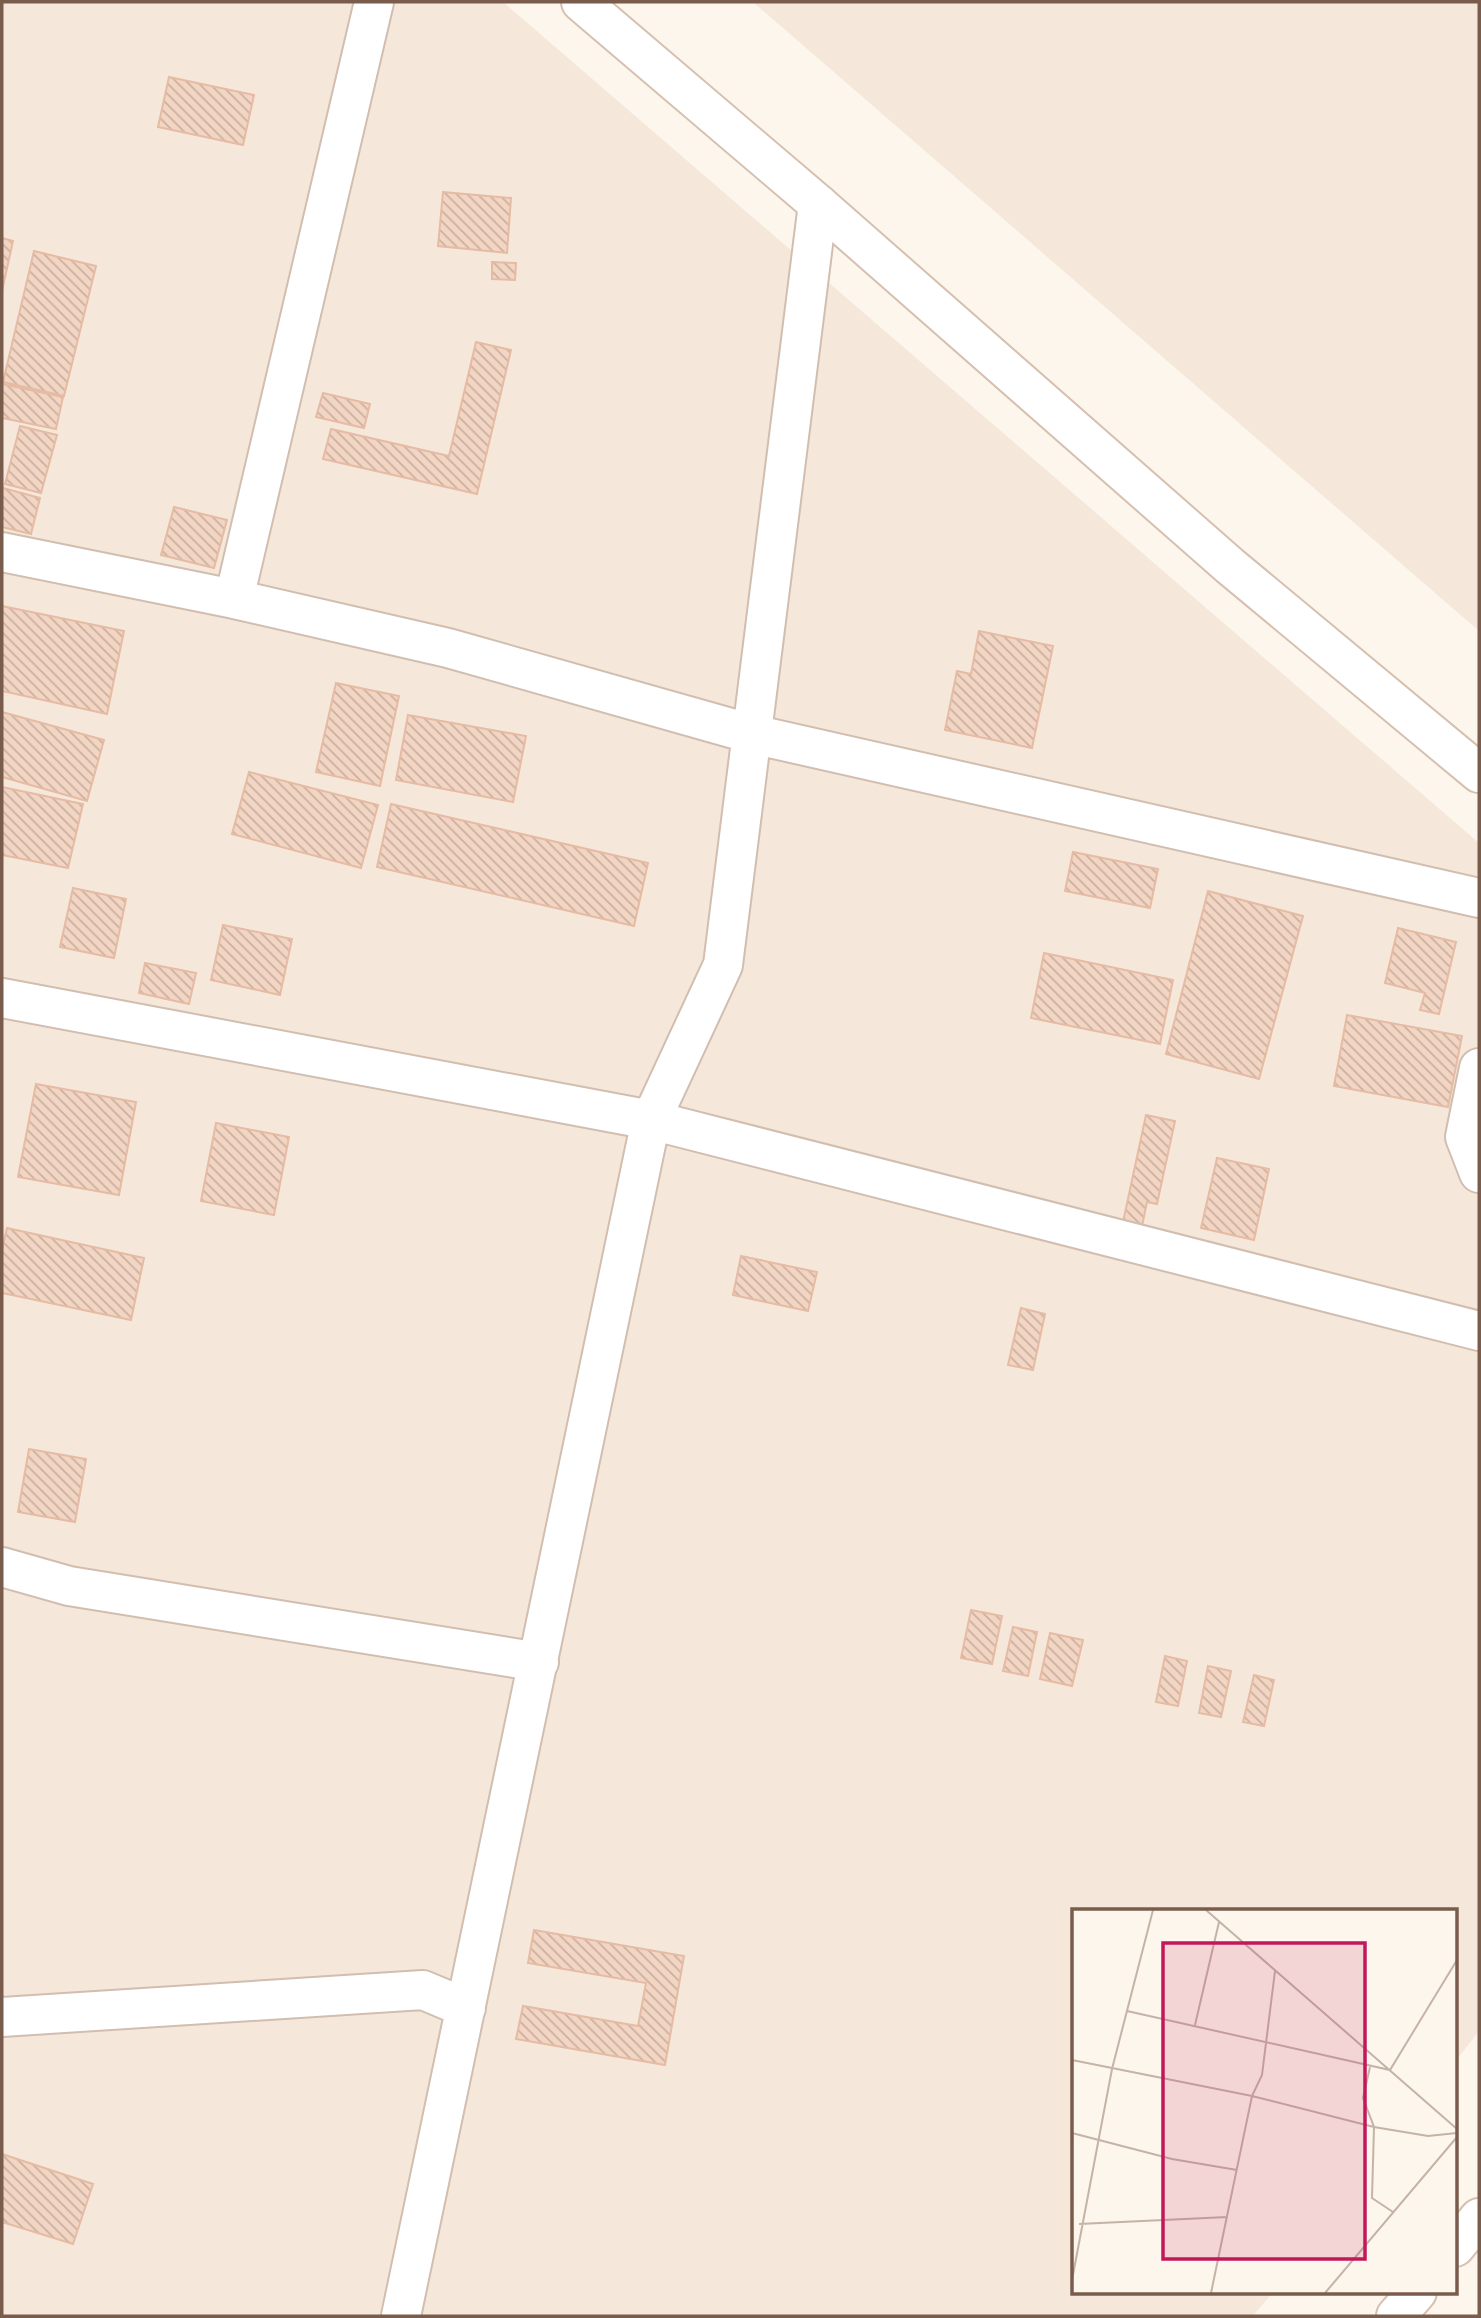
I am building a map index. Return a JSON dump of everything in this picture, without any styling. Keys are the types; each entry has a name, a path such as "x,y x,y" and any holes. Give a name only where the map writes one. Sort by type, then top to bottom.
{"street":[{"path":"234,599 374,2"},
{"path":"581,2 818,204 1230,566 1479,773"},
{"path":"401,2316 652,1120 723,965 818,204"},
{"path":"2,552 234,599 448,648 752,734 1479,898"},
{"path":"2,998 652,1120 1479,1331"},
{"path":"1479,1068 1465,1137 1479,1173"},
{"path":"2,1567 69,1586 539,1662"},
{"path":"2,2017 423,1990 466,2008"},
{"path":"1456,2246 1479,2218"},
{"path":"1396,2316 1415,2294"}],"shaded area":[{"path":"2,2 503,2 1479,843 1479,2031 1456,2061 1456,1909 1072,1909 1072,2294 1271,2294 1253,2316 2,2316"},
{"path":"753,2 1479,2 1479,631"}],"building":[{"path":"169,77 254,95 243,145 158,127"},
{"path":"443,192 511,198 507,253 438,246"},
{"path":"2,238 13,241 2,291"},
{"path":"34,251 96,266 64,396 3,382"},
{"path":"492,262 516,263 515,280 492,279"},
{"path":"476,342 511,350 477,494 323,459 331,429 449,456"},
{"path":"2,384 63,397 56,429 2,418"},
{"path":"323,393 370,404 364,428 316,417"},
{"path":"20,426 57,435 41,493 5,484"},
{"path":"2,486 40,498 31,534 2,527"},
{"path":"174,507 227,520 214,568 161,555"},
{"path":"2,606 124,631 107,714 2,691"},
{"path":"979,631 1053,646 1032,748 945,730 957,671 971,674"},
{"path":"336,683 399,696 380,786 316,772"},
{"path":"2,712 104,740 87,801 2,777"},
{"path":"408,715 526,736 513,802 396,780"},
{"path":"249,772 378,805 361,868 232,834"},
{"path":"2,787 83,804 68,868 2,855"},
{"path":"391,804 648,863 634,926 377,867"},
{"path":"1073,852 1158,869 1150,908 1065,891"},
{"path":"73,888 126,899 114,958 60,947"},
{"path":"1208,891 1303,916 1259,1079 1166,1054"},
{"path":"223,925 292,939 280,995 211,980"},
{"path":"1398,928 1456,942 1439,1014 1420,1010 1425,993 1385,983"},
{"path":"1044,953 1173,980 1160,1044 1031,1018"},
{"path":"145,963 196,973 189,1004 139,993"},
{"path":"1347,1015 1462,1036 1448,1107 1334,1086"},
{"path":"36,1084 136,1102 119,1195 18,1177"},
{"path":"1146,1115 1175,1121 1157,1204 1147,1202 1142,1226 1123,1222"},
{"path":"216,1123 289,1137 274,1215 201,1201"},
{"path":"1217,1158 1269,1169 1254,1240 1201,1228"},
{"path":"7,1228 144,1258 131,1320 2,1293 2,1250"},
{"path":"741,1256 817,1272 808,1311 733,1295"},
{"path":"1021,1308 1045,1314 1033,1370 1008,1365"},
{"path":"29,1449 86,1459 75,1522 18,1512"},
{"path":"971,1610 1002,1616 992,1664 961,1658"},
{"path":"1013,1627 1037,1632 1028,1676 1003,1671"},
{"path":"1050,1633 1083,1640 1072,1686 1040,1679"},
{"path":"1165,1656 1187,1661 1178,1706 1156,1702"},
{"path":"1208,1666 1231,1671 1221,1717 1199,1713"},
{"path":"1254,1675 1274,1680 1264,1726 1243,1722"},
{"path":"534,1930 684,1956 665,2065 516,2039 523,2006 638,2026 646,1983 528,1963"},
{"path":"2,2154 93,2184 73,2244 2,2222"}]}
